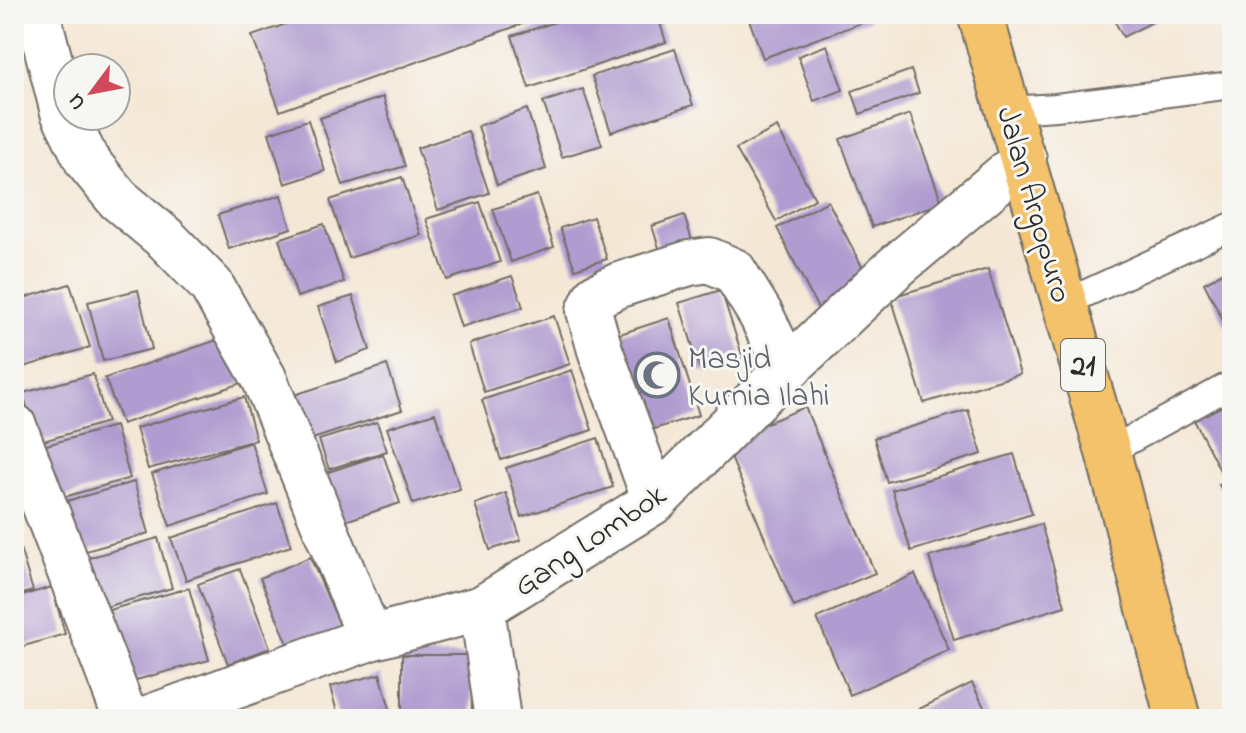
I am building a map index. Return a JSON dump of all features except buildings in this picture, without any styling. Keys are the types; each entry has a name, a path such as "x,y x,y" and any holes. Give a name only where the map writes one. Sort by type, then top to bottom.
{"highway":[{"name":"Jalan Argopuro","path":"980,14 1108,452 1178,719"}],"street":[{"path":"38,14 63,112 87,161 118,199 166,239 211,285 264,378 370,638"},
{"name":"Gang Lombok","path":"145,719 370,638 482,608 655,501 787,369 891,271 1024,159"},
{"path":"655,501 600,350 589,311 596,296 619,285 689,263 709,260 734,271 761,315 787,369"},
{"path":"14,426 126,719"},
{"path":"482,608 498,719"}],"lane":[{"path":"1010,110 1232,85"},
{"path":"1065,303 1232,226"},
{"path":"1108,452 1232,384"}],"place":[{"name":"Masjid Kurnia Ilahi","path":"657,375"}]}
